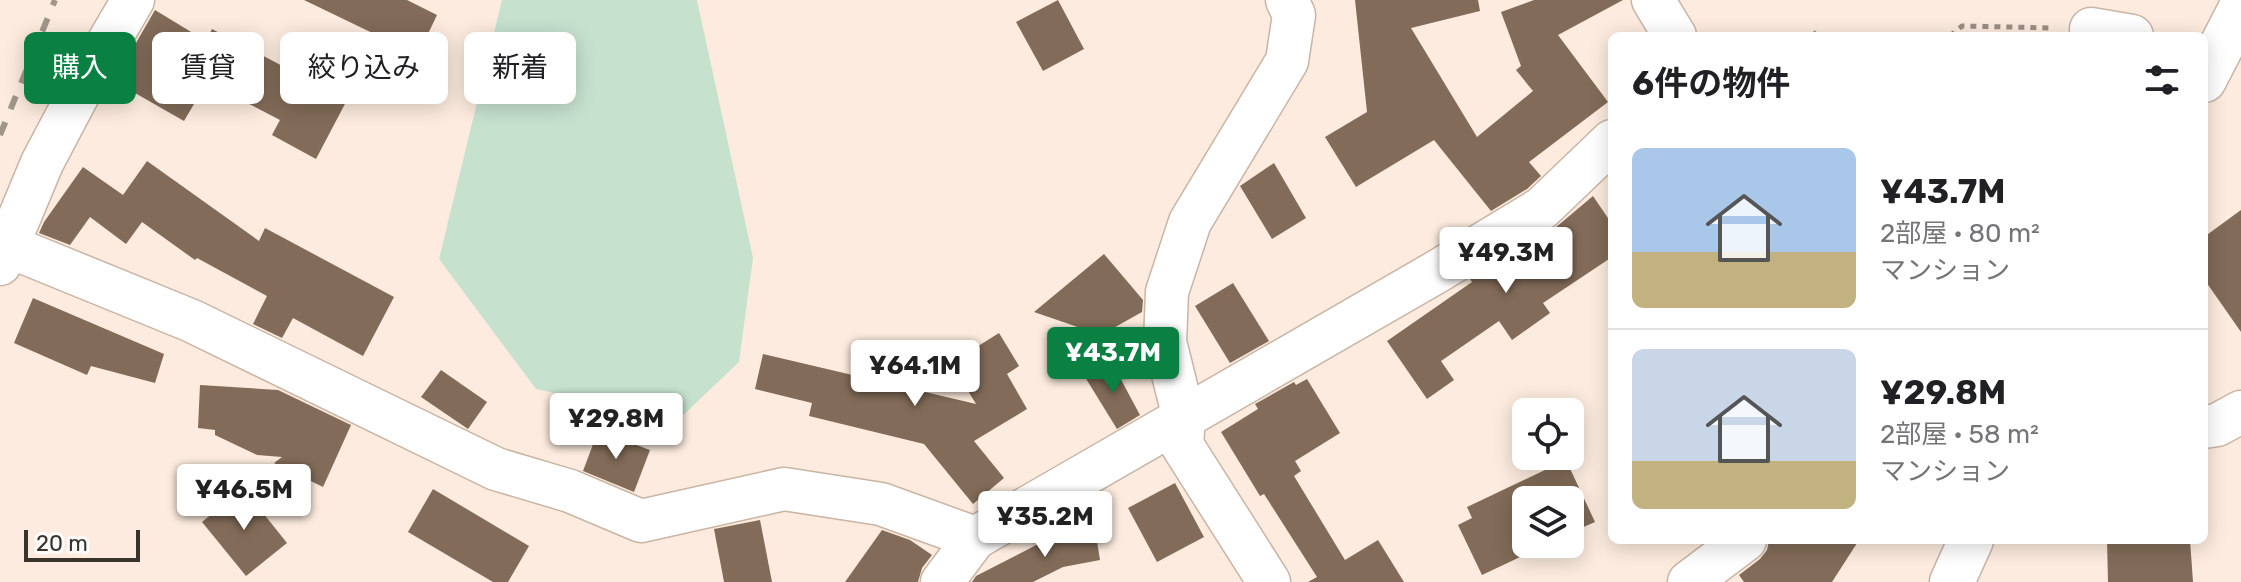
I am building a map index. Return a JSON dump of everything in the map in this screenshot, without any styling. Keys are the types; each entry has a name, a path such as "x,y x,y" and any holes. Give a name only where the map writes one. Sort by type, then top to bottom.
{"street":[{"path":"133,0 42,163 4,255 192,321 496,469 570,491 641,521 784,489 881,504 975,538"},
{"path":"1269,582 1182,445 1184,418 1165,342 1167,292 1190,222 1287,61 1294,15 1287,0"},
{"path":"1653,0 1673,32"},
{"path":"2209,60 2241,8"},
{"path":"2091,29 2109,32"},
{"path":"942,582 975,538 1542,208 1608,145"},
{"path":"2208,426 2241,412"},
{"path":"1689,582 1740,544"},
{"path":"1952,582 1969,544"}],"path":[{"path":"1955,32 1962,26 2091,29"}],"green space":[{"path":"502,0 697,0 753,258 739,362 677,421 536,389 439,259 477,104 576,104 576,32 494,32"}],"building":[{"path":"304,0 407,0 437,15 429,32 370,32"},
{"path":"1058,0 1084,49 1043,71 1016,22"},
{"path":"1355,0 1478,0 1480,11 1411,28 1477,137 1533,91 1516,70 1521,66 1501,12 1534,0 1623,0 1558,35 1608,102 1529,162 1541,176 1527,189 1491,211 1434,140 1356,187 1325,137 1367,112"},
{"path":"155,10 191,32 152,32 152,103 136,94 136,43"},
{"path":"264,56 280,65 280,104 345,104 316,159 272,135 280,120 249,104 264,104"},
{"path":"154,104 194,104 184,121"},
{"path":"147,161 259,241 265,228 394,297 363,356 293,318 282,338 253,324 267,296 197,258 195,260 142,222 126,244 90,217 70,245 39,233 83,167 123,195"},
{"path":"1274,163 1306,218 1272,239 1240,186"},
{"path":"1593,196 1608,218 1608,260 1543,303 1550,313 1512,340 1499,321 1441,361 1454,380 1427,399 1387,341 1472,282 1470,279 1555,228"},
{"path":"2241,210 2241,332 2208,285 2208,234"},
{"path":"1104,254 1143,300 1142,312 1101,335 1034,312"},
{"path":"1233,283 1269,341 1230,363 1195,306"},
{"path":"33,298 164,354 155,383 91,366 87,375 14,343"},
{"path":"999,333 1019,366 1007,374 1027,409 974,441 1004,478 973,504 924,444 809,416 812,403 755,389 763,354 976,404 951,363"},
{"path":"1111,361 1140,415 1117,429 1085,377"},
{"path":"441,370 487,402 468,429 421,397"},
{"path":"1307,379 1340,433 1295,461 1301,471 1294,476 1345,560 1378,540 1404,582 1308,582 1317,577 1264,494 1260,496 1221,432 1258,409 1255,404 1294,382 1296,385"},
{"path":"200,385 278,390 351,425 323,487 274,463 282,457 257,455 215,435 215,430 198,428"},
{"path":"598,431 650,450 634,492 583,471"},
{"path":"1545,470 1571,470 1578,486 1512,486 1512,558 1518,558 1482,575 1458,525 1472,518 1467,507"},
{"path":"1175,483 1204,537 1157,562 1128,508"},
{"path":"243,488 287,543 246,576 202,522"},
{"path":"433,489 529,546 508,582 493,582 408,532"},
{"path":"1584,498 1595,522 1584,527"},
{"path":"760,520 772,582 724,582 714,529"},
{"path":"1095,529 1100,560 1063,567 1033,582 972,582 976,576 1052,537"},
{"path":"882,530 910,540 932,555 922,568 918,582 845,582"},
{"path":"1768,544 1856,544 1832,582 1744,582 1739,575 1767,550"},
{"path":"2107,544 2190,544 2193,582 2108,582"}],"railway":[{"path":"0,135 55,0"}]}
